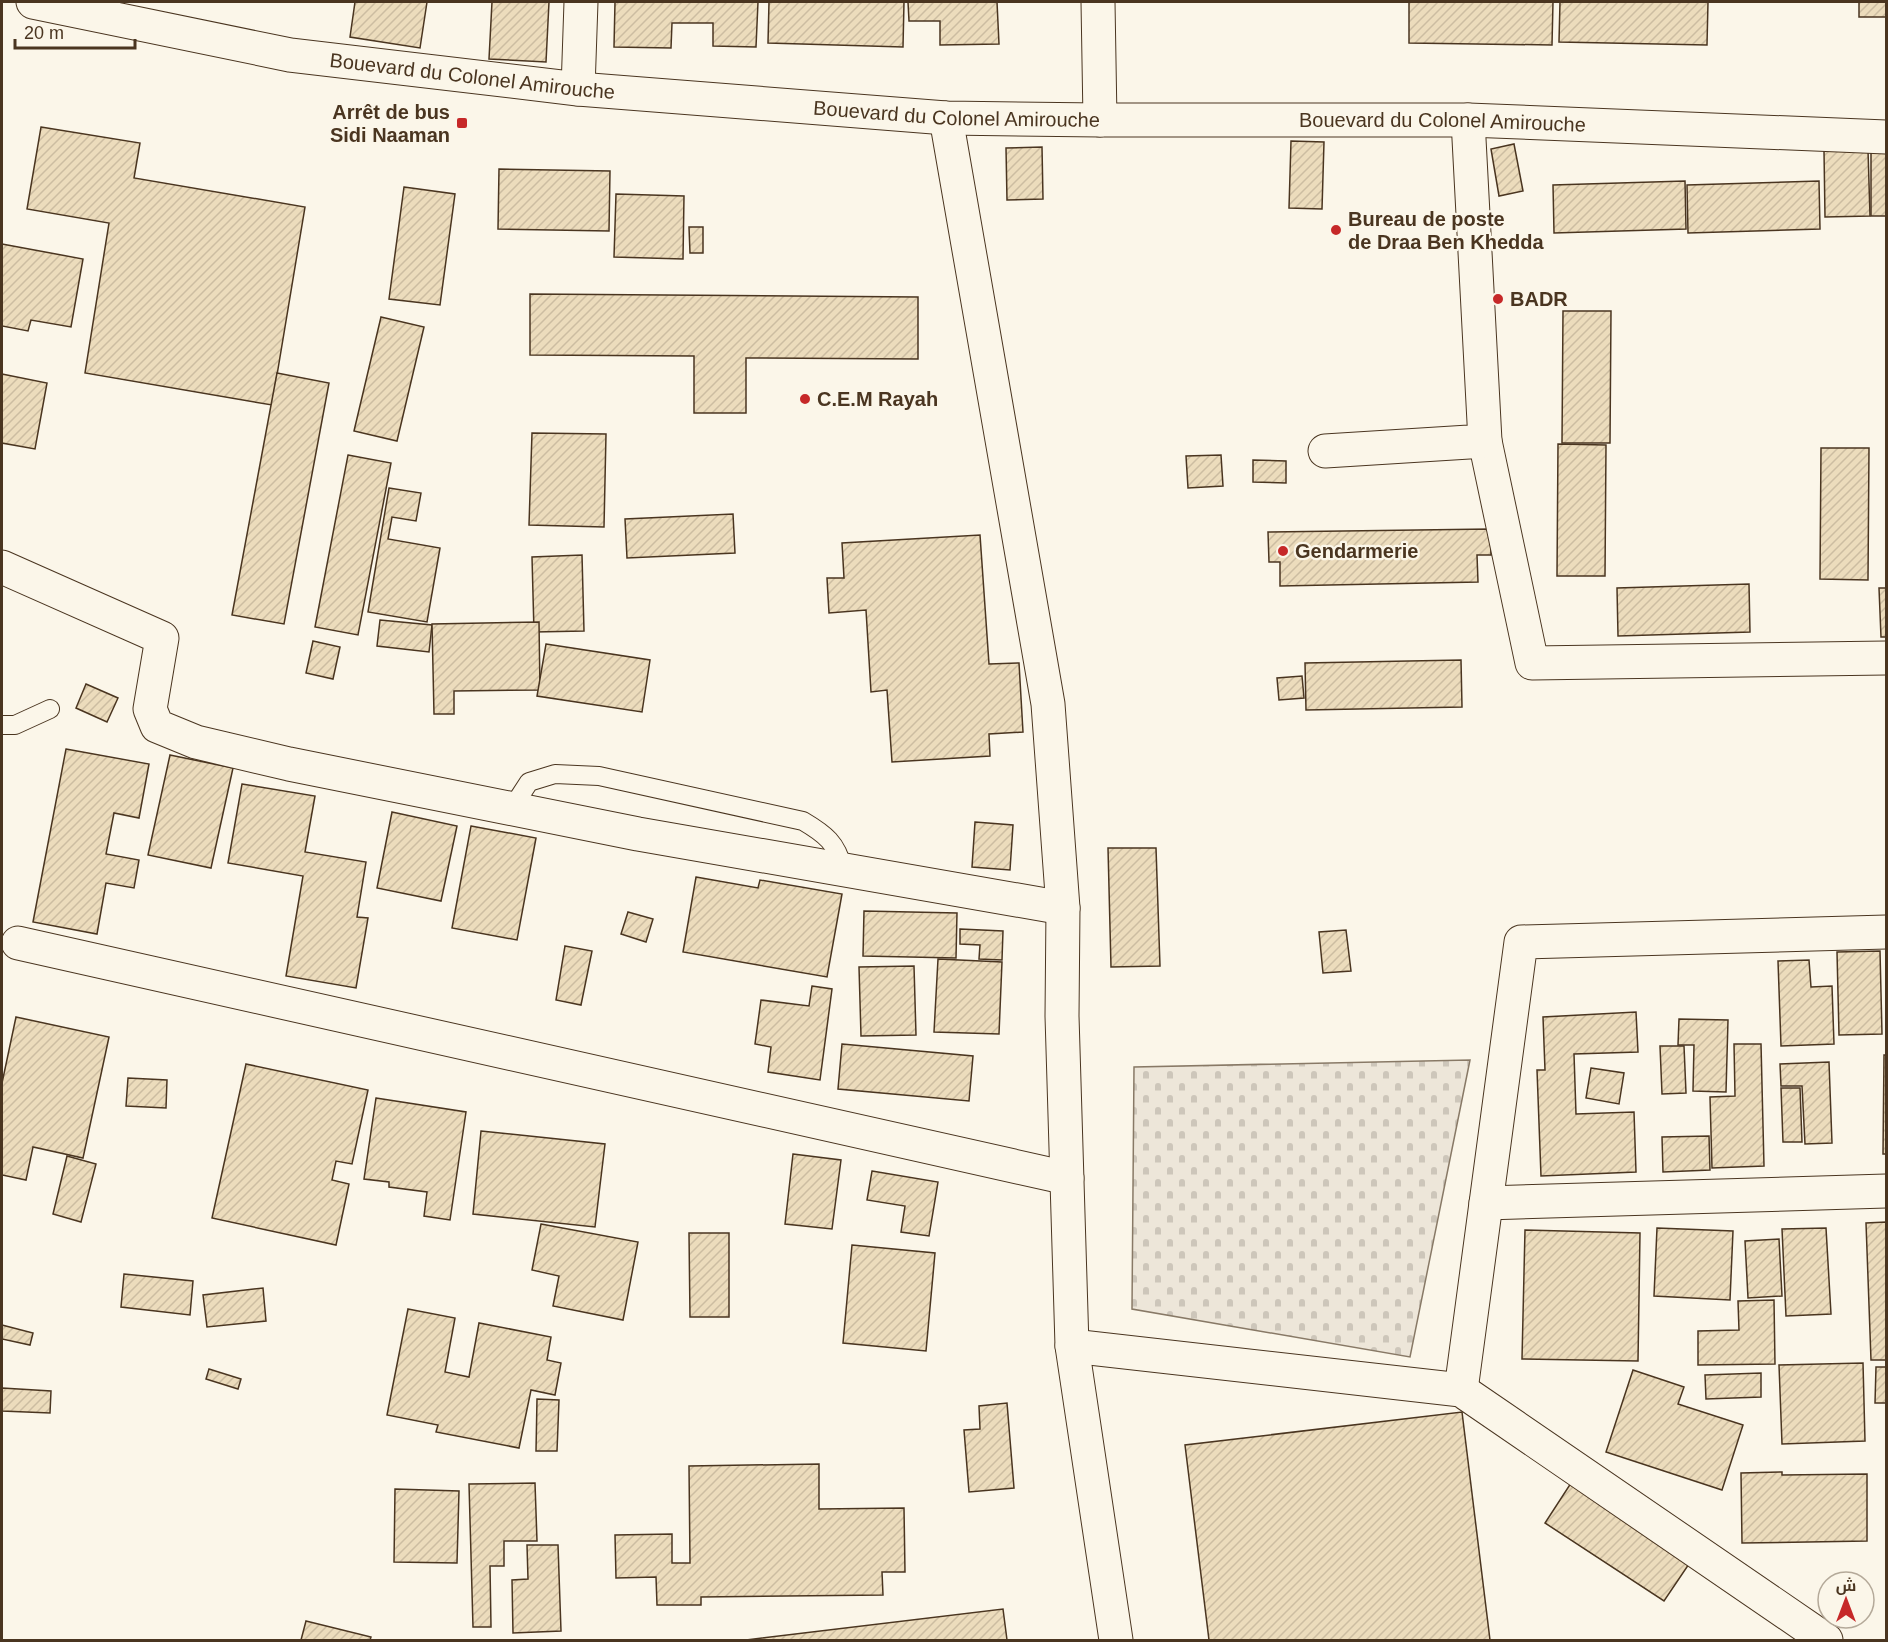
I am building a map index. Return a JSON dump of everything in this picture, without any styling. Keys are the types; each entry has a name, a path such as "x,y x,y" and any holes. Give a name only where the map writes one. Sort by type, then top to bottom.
{"street":[{"name":"Bouevard du Colonel Amirouche","path":"33,2 290,55 578,89 946,118 1468,120 1887,137"},
{"path":"578,89 581,2"},
{"path":"1098,2 1100,120"},
{"path":"946,118 1048,704 1063,908 1062,1016 1072,1346 1116,1641"},
{"path":"1468,120 1485,441 1532,663 1887,658"},
{"path":"1325,451 1485,441"},
{"path":"2,567 162,638 150,709 157,726 196,742 289,764 638,834 1063,908"},
{"path":"1461,1390 1521,942 1887,932"},
{"path":"18,943 1067,1178"},
{"path":"1486,1203 1887,1191"},
{"path":"1072,1346 1461,1390 1826,1641"}],"lane":[{"path":"2,725 15,725 50,709"},
{"path":"512,808 529,782 555,774 599,776 803,821 825,834 840,856 843,869"}],"green space":[{"path":"1470,1060 1410,1357 1132,1309 1134,1067"}],"building":[{"path":"355,2 427,2 420,48 350,37"},
{"path":"492,2 549,2 546,62 489,59"},
{"path":"615,2 758,2 756,47 713,46 713,23 672,23 671,48 614,47"},
{"path":"769,2 904,2 903,47 768,43"},
{"path":"908,2 997,2 999,44 940,45 940,21 909,21"},
{"path":"1409,2 1553,2 1552,45 1409,43"},
{"path":"1560,2 1708,2 1707,45 1559,42"},
{"path":"1859,2 1886,2 1886,17 1859,17"},
{"path":"41,127 140,143 134,178 305,207 272,405 85,373 109,223 27,209"},
{"path":"1291,141 1324,142 1322,209 1289,208"},
{"path":"1514,144 1523,191 1499,196 1491,149"},
{"path":"1042,147 1043,199 1007,200 1006,148"},
{"path":"1868,150 1870,216 1825,217 1824,151"},
{"path":"1871,150 1886,150 1886,216 1871,216"},
{"path":"499,169 610,171 609,231 498,229"},
{"path":"1685,181 1686,229 1554,233 1553,185"},
{"path":"1819,181 1820,229 1688,233 1687,185"},
{"path":"404,187 455,194 440,305 389,299"},
{"path":"616,194 684,196 683,259 614,257"},
{"path":"689,227 703,227 703,253 690,253"},
{"path":"2,244 83,259 71,327 31,320 28,331 2,326"},
{"path":"530,294 918,297 918,359 746,358 746,413 694,413 694,356 530,355"},
{"path":"1563,311 1611,311 1610,443 1562,443"},
{"path":"381,317 424,327 397,441 354,431"},
{"path":"277,373 329,383 284,624 232,615"},
{"path":"2,374 47,383 35,449 2,443"},
{"path":"532,433 606,434 604,527 529,525"},
{"path":"1558,444 1606,445 1605,576 1557,576"},
{"path":"1821,448 1869,448 1868,580 1820,579"},
{"path":"348,455 391,463 358,635 315,627"},
{"path":"1221,455 1223,486 1188,488 1186,456"},
{"path":"1253,460 1286,461 1286,483 1253,482"},
{"path":"389,488 421,493 416,521 392,517 388,539 440,548 427,622 368,612"},
{"path":"733,514 735,553 627,558 625,519"},
{"path":"1490,529 1491,555 1477,555 1478,582 1280,586 1280,562 1269,562 1268,532"},
{"path":"980,535 989,664 1019,663 1023,732 989,734 990,756 892,762 887,690 871,692 866,610 829,613 827,578 844,578 842,543"},
{"path":"582,555 584,631 534,632 532,557"},
{"path":"1749,584 1750,632 1618,636 1617,588"},
{"path":"1879,588 1886,588 1886,637 1881,637"},
{"path":"380,620 432,625 429,652 377,646"},
{"path":"539,622 540,690 454,691 454,714 434,714 432,624"},
{"path":"313,641 340,647 333,679 306,673"},
{"path":"546,644 650,660 642,712 537,696"},
{"path":"1461,660 1462,707 1306,710 1305,663"},
{"path":"1302,676 1304,698 1279,700 1277,678"},
{"path":"86,684 118,698 107,722 76,708"},
{"path":"66,749 149,764 139,818 114,813 106,854 139,860 134,888 106,883 97,934 33,922"},
{"path":"170,755 233,768 211,868 148,855"},
{"path":"242,784 315,796 305,852 366,862 357,917 368,918 356,988 286,976 303,876 228,863"},
{"path":"392,812 457,826 441,901 377,888"},
{"path":"975,822 1013,825 1010,870 972,867"},
{"path":"471,826 536,838 517,940 452,928"},
{"path":"1108,848 1156,848 1160,966 1111,967"},
{"path":"696,877 758,888 760,880 842,894 827,977 683,952"},
{"path":"864,911 957,913 956,958 863,956"},
{"path":"628,912 653,919 646,942 621,934"},
{"path":"960,929 1003,931 1002,960 979,959 980,945 960,944"},
{"path":"1346,930 1351,971 1323,973 1319,932"},
{"path":"565,946 592,951 581,1005 556,1000"},
{"path":"1880,951 1882,1034 1839,1035 1837,952"},
{"path":"938,959 1002,962 999,1034 934,1032"},
{"path":"1809,960 1811,987 1832,986 1834,1044 1781,1046 1778,961"},
{"path":"914,966 916,1035 861,1036 859,967"},
{"path":"812,986 832,989 820,1080 768,1072 771,1047 755,1044 761,1000 809,1006"},
{"path":"1636,1012 1638,1052 1574,1054 1576,1114 1634,1112 1636,1172 1541,1176 1537,1070 1545,1070 1543,1017"},
{"path":"16,1017 109,1037 83,1158 33,1147 26,1180 2,1175 2,1083"},
{"path":"1679,1019 1728,1020 1726,1092 1693,1091 1694,1045 1678,1045"},
{"path":"842,1044 973,1056 969,1101 838,1089"},
{"path":"1734,1044 1761,1044 1764,1166 1712,1168 1710,1097 1735,1096"},
{"path":"1660,1046 1684,1046 1686,1093 1662,1094"},
{"path":"1884,1055 1886,1055 1886,1154 1883,1154"},
{"path":"1829,1062 1832,1143 1805,1144 1802,1086 1781,1086 1780,1064"},
{"path":"246,1064 368,1090 352,1164 336,1161 332,1180 349,1184 336,1245 212,1218"},
{"path":"1591,1068 1624,1073 1619,1104 1586,1098"},
{"path":"128,1078 167,1080 166,1108 126,1106"},
{"path":"1781,1088 1800,1088 1802,1142 1783,1142"},
{"path":"376,1098 466,1112 450,1220 424,1216 427,1192 389,1187 389,1182 364,1179"},
{"path":"481,1131 605,1144 595,1227 473,1214"},
{"path":"1709,1136 1710,1170 1663,1172 1662,1137"},
{"path":"793,1154 841,1160 832,1229 785,1224"},
{"path":"67,1156 96,1164 81,1222 53,1214"},
{"path":"872,1171 938,1182 929,1236 901,1232 905,1206 867,1200"},
{"path":"1886,1222 1886,1360 1871,1360 1866,1223"},
{"path":"541,1224 638,1242 623,1320 553,1306 559,1276 532,1270"},
{"path":"1657,1228 1733,1231 1730,1300 1654,1296"},
{"path":"1826,1228 1831,1314 1786,1316 1782,1229"},
{"path":"1525,1230 1640,1233 1638,1361 1522,1359"},
{"path":"689,1233 729,1233 729,1317 690,1317"},
{"path":"1779,1239 1782,1296 1748,1298 1745,1241"},
{"path":"852,1245 935,1253 926,1351 843,1343"},
{"path":"124,1274 193,1281 190,1315 121,1307"},
{"path":"263,1288 266,1321 207,1327 203,1295"},
{"path":"1774,1300 1775,1364 1698,1365 1698,1331 1739,1330 1738,1301"},
{"path":"408,1309 455,1318 445,1372 469,1377 479,1323 551,1337 547,1360 561,1363 555,1395 531,1390 519,1448 436,1432 438,1425 387,1415"},
{"path":"2,1325 33,1333 30,1345 2,1339"},
{"path":"1863,1363 1865,1441 1782,1444 1779,1365"},
{"path":"1876,1367 1886,1367 1886,1403 1875,1403"},
{"path":"209,1369 241,1379 238,1389 206,1379"},
{"path":"1633,1370 1684,1387 1678,1404 1743,1425 1722,1490 1606,1452"},
{"path":"1761,1373 1761,1397 1706,1399 1705,1375"},
{"path":"2,1388 51,1391 50,1413 2,1411"},
{"path":"537,1399 559,1400 557,1451 536,1451"},
{"path":"1007,1403 1014,1488 969,1492 964,1430 980,1429 979,1406"},
{"path":"1462,1412 1490,1640 1209,1640 1185,1445"},
{"path":"819,1464 819,1509 904,1508 905,1572 882,1572 883,1595 701,1597 701,1605 657,1605 656,1577 616,1578 615,1535 672,1534 672,1563 690,1563 689,1466"},
{"path":"1782,1472 1782,1475 1867,1474 1867,1541 1742,1543 1741,1473"},
{"path":"535,1483 537,1541 504,1541 504,1566 490,1566 491,1627 473,1627 469,1484"},
{"path":"1571,1483 1691,1561 1664,1601 1545,1523"},
{"path":"395,1489 459,1491 457,1563 394,1562"},
{"path":"527,1545 558,1545 561,1631 513,1633 512,1580 528,1579"},
{"path":"1003,1609 1007,1640 746,1640"},
{"path":"306,1621 371,1637 370,1640 301,1640"}],"place":[{"name":"Arrêt de bus Sidi Naaman","path":"462,123"},
{"name":"Bureau de poste de Draa Ben Khedda","path":"1336,230"},
{"name":"BADR","path":"1498,299"},
{"name":"C.E.M Rayah","path":"805,399"},
{"name":"Gendarmerie","path":"1283,551"}]}
